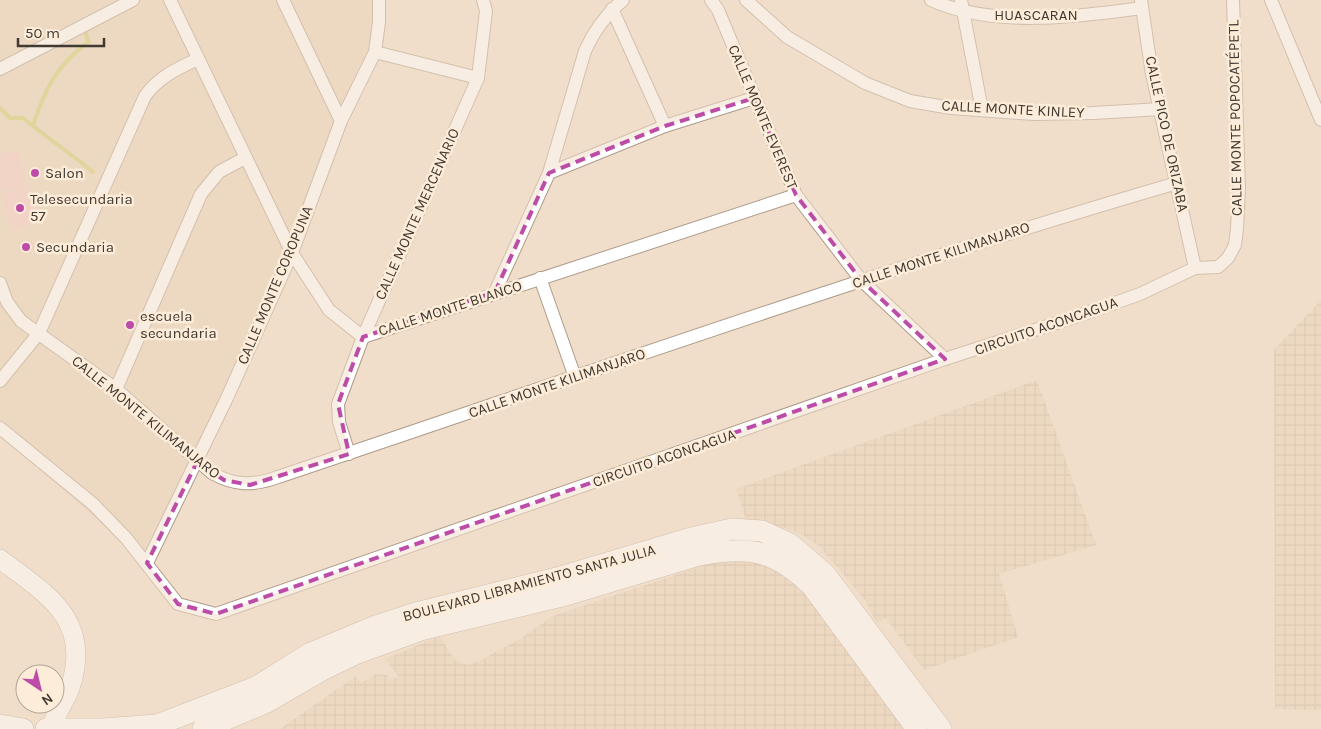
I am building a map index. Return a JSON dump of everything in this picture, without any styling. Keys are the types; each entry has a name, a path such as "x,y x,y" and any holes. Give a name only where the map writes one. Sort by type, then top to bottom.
{"main road":[{"name":"BOULEVARD LIBRAMIENTO SANTA JULIA","path":"49,729 103,729 157,725 212,706 256,687 309,654 376,626 416,613 557,578 691,538 732,530 762,531 790,544 818,568 942,729"},
{"name":"BOULEVARD LIBRAMIENTO SANTA JULIA","path":"203,729 267,702 324,669 355,654 424,629 520,607 699,554 728,549 751,550 773,557 793,567 812,586 917,729"},
{"path":"0,724 22,729"}],"street":[{"path":"0,68 133,0"},
{"name":"CALLE MONTE BLANCO","path":"170,0 292,252 329,310 363,337 495,292 796,195"},
{"path":"283,0 341,121"},
{"name":"CALLE MONTE COROPUNA","path":"147,563 198,462 292,252 341,121 375,52 379,22 379,0"},
{"path":"495,292 549,173 585,51 593,34 612,9 623,0"},
{"name":"CALLE MONTE EVEREST","path":"711,0 718,10 796,195 861,280 945,359"},
{"name":"CALLE MONTE KINLEY","path":"746,0 786,37 865,83 910,101 951,108 1034,114 1161,109"},
{"name":"HUASCARAN","path":"931,0 962,6 988,16 1061,16 1142,4"},
{"name":"CALLE MONTE POPOCATÉPETL","path":"1195,268 1218,267 1228,258 1235,245 1239,188 1233,0"},
{"path":"1271,0 1321,120"},
{"name":"CALLE MONTE MERCENARIO","path":"349,454 339,422 338,404 363,337 478,78 486,4"},
{"name":"CALLE PICO DE ORIZABA","path":"1142,4 1152,74 1195,268"},
{"path":"962,6 982,110"},
{"path":"612,9 664,126"},
{"path":"375,52 478,78"},
{"path":"0,381 39,334 144,96 155,83 168,73 198,59"},
{"path":"549,173 664,126 754,98"},
{"path":"116,389 201,194 219,172 245,158"},
{"name":"CALLE MONTE KILIMANJARO","path":"0,283 7,302 21,321 116,389 198,462 224,480 250,485 262,483 349,454 861,280 1045,221 1177,183"},
{"name":"CIRCUITO ACONCAGUA","path":"0,428 93,504 147,563 165,591 178,604 216,614 945,359 998,344 1131,297 1195,268"},
{"path":"540,278 575,377"},
{"path":"0,559 55,601 70,625 75,656 74,672 70,688 49,729"}],"highlighted area":[{"path":"754,98 796,195 861,280 945,359 216,614 178,604 147,563 197,462 224,480 250,485 349,454 338,404 363,337 495,292 549,173 665,126"}],"shaded area":[{"name":"escuela secundaria","path":"0,0 379,0 378,36 292,253 147,563 0,435"},
{"name":"Telesecundaria 57","path":"18,150 26,185 1,193 0,155"},
{"name":"Telesecundaria 57","path":"28,187 39,222 12,230 0,195"},
{"path":"1321,300 1321,710 1275,709 1274,350"},
{"path":"1037,380 1096,545 999,574 1018,637 924,670 886,618 877,623 865,600 819,546 799,533 778,526 747,522 736,489"},
{"path":"729,560 753,562 773,567 801,589 907,729 280,729 356,676 361,683 376,674 387,675 393,680 398,676 385,659 439,636 455,660 468,665 520,639 553,616 708,564"}],"waterway":[{"path":"33,126 42,100 53,79 68,60 89,42 86,35 87,29"},
{"path":"0,108 10,118 23,118 93,172"}],"place":[{"name":"Salon","path":"35,173"},
{"name":"Telesecundaria 57","path":"20,208"},
{"name":"Secundaria","path":"26,247"},
{"name":"escuela secundaria","path":"130,325"}]}
